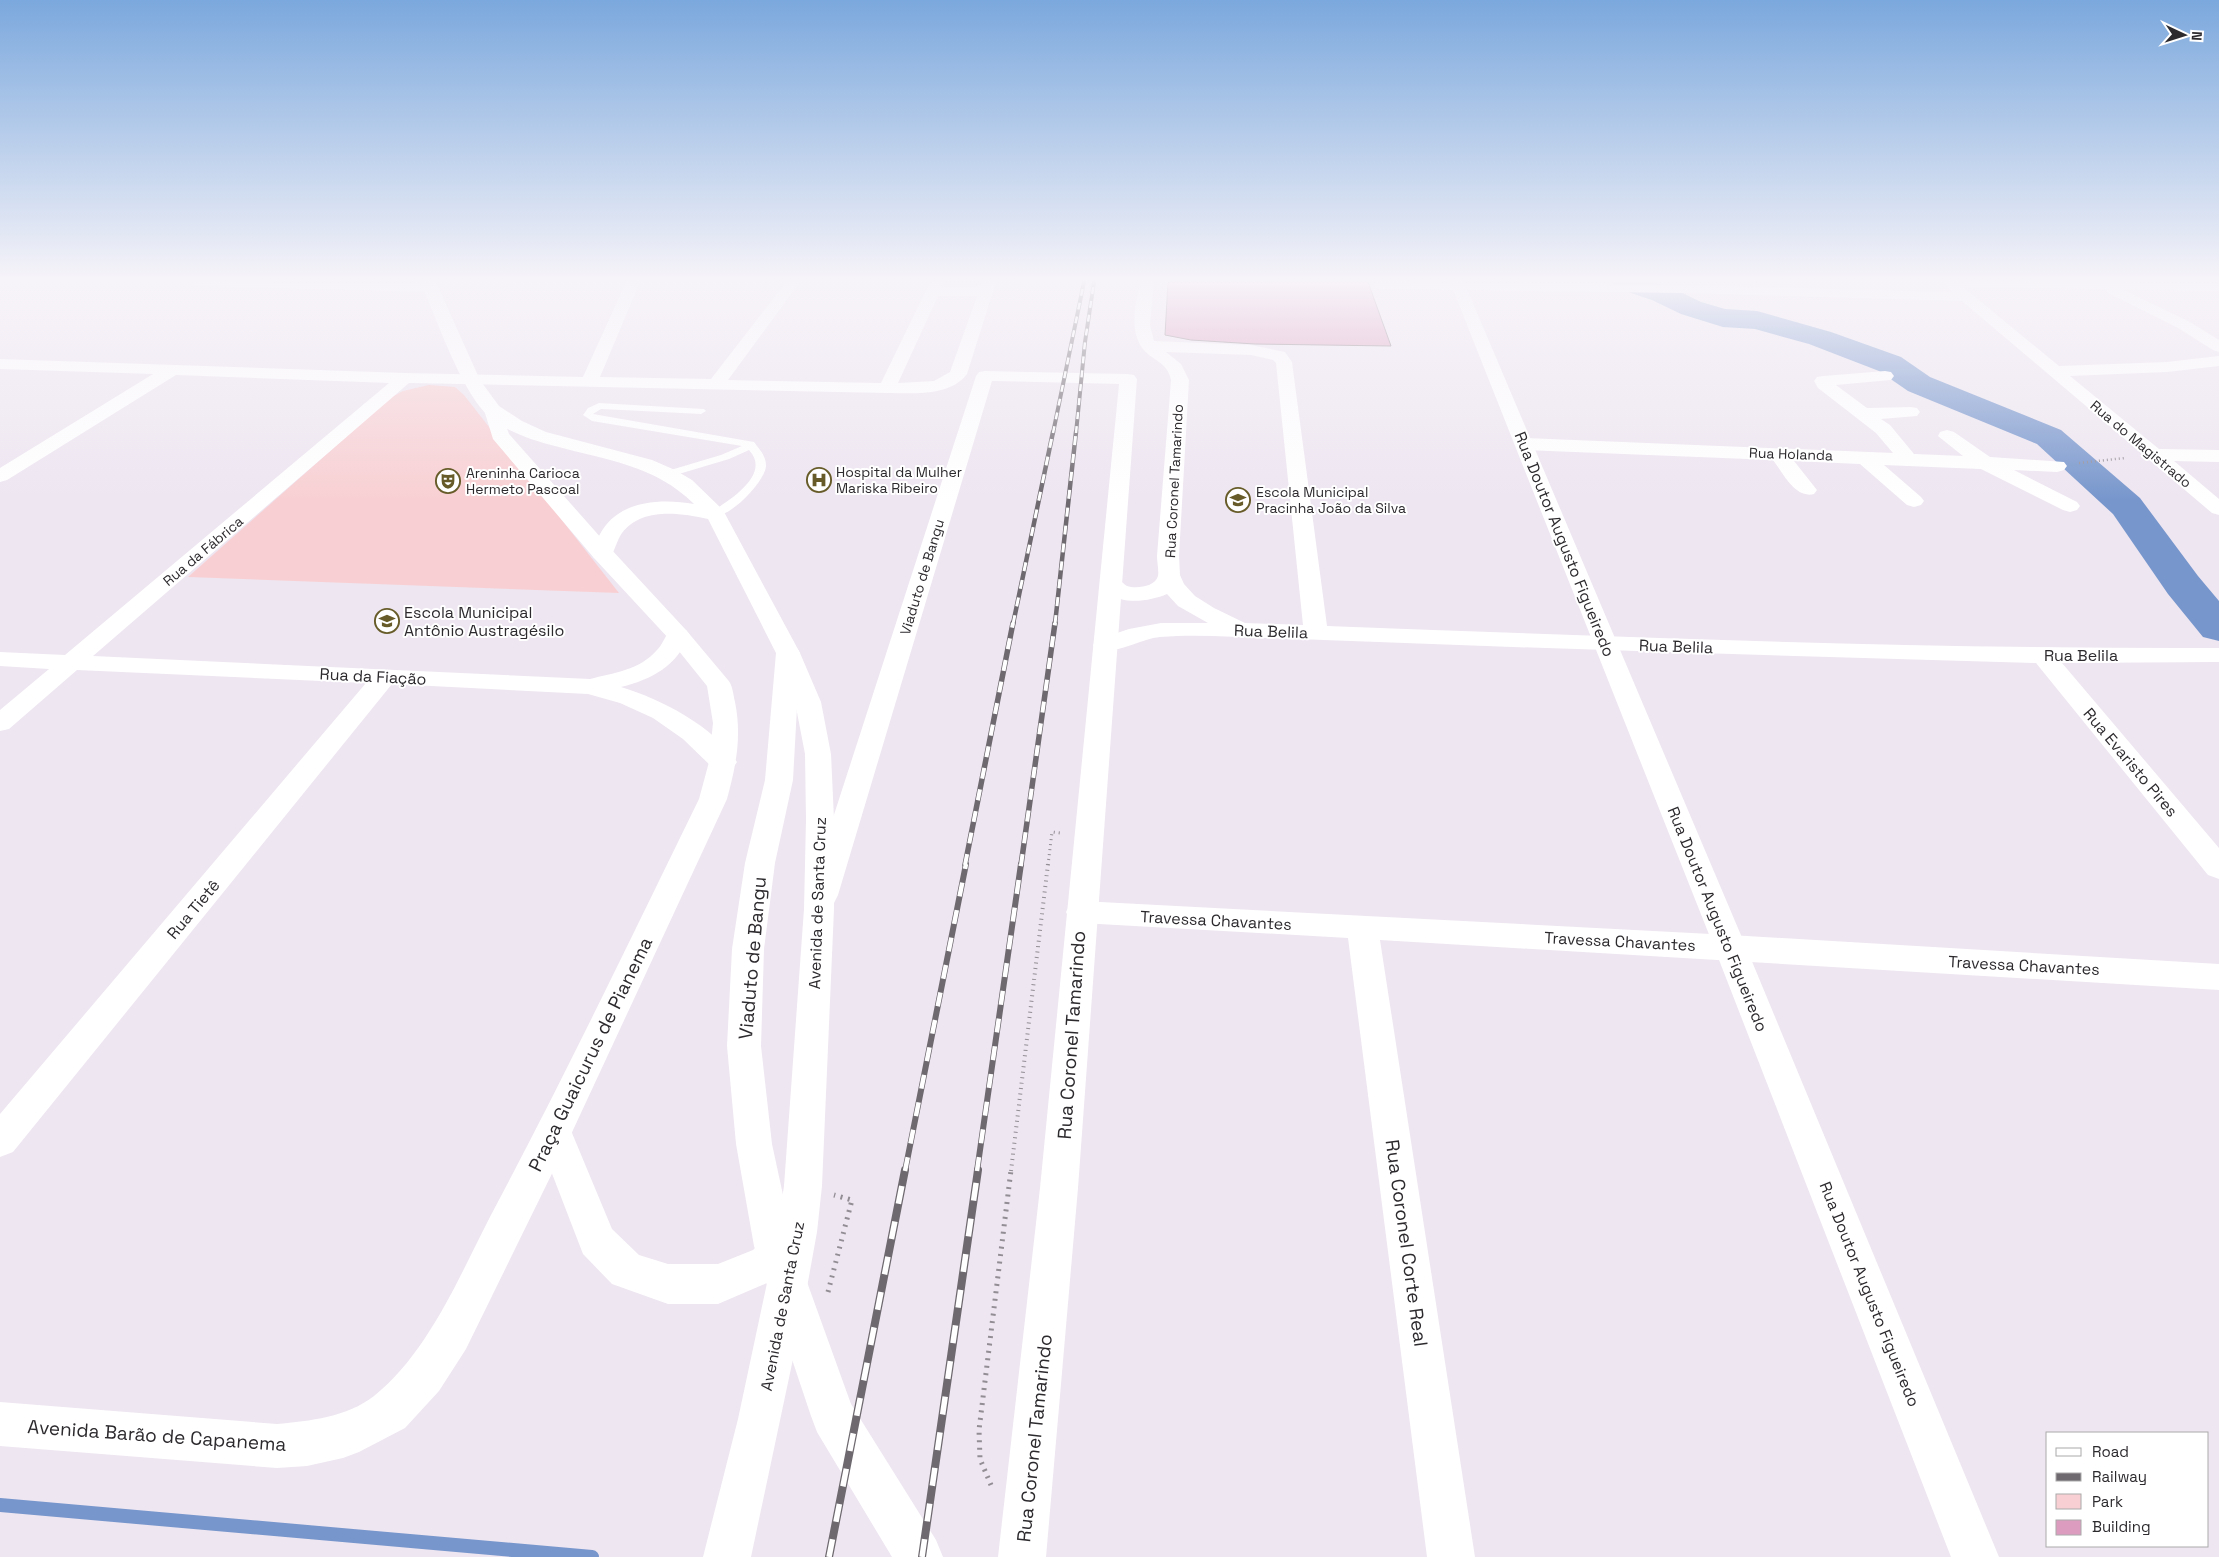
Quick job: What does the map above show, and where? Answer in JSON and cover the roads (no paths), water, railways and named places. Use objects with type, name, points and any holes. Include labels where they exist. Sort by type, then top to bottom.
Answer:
[{"type":"street","name":"Avenida de Santa Cruz","points":[[461,355],[472,380],[493,410],[500,435],[602,553],[678,635]]},
{"type":"street","points":[[590,380],[601,355]]},
{"type":"street","points":[[716,384],[738,355]]},
{"type":"street","points":[[886,388],[902,355]]},
{"type":"street","points":[[0,364],[472,380],[590,380],[886,388],[930,385],[954,379],[958,374],[964,355]]},
{"type":"street","name":"Rua Coronel Tamarindo","points":[[1162,355],[1170,360],[1178,370],[1180,380],[1168,556],[1169,576],[1178,592],[1190,603],[1210,615],[1244,630]]},
{"type":"street","points":[[1273,355],[1279,356],[1284,362],[1316,633]]},
{"type":"street","name":"Rua Doutor Augusto Figueiredo","points":[[1488,355],[1526,444],[1976,1557]]},
{"type":"street","name":"Rua do Magistrado","points":[[2035,355],[2219,509]]},
{"type":"street","points":[[2055,371],[2167,368],[2219,361]]},
{"type":"street","points":[[0,476],[174,369]]},
{"type":"street","name":"Viaduto de Bangu","points":[[819,909],[985,376],[1128,378],[1111,582]]},
{"type":"street","points":[[1885,376],[1823,381],[1824,384],[1883,429],[1907,458]]},
{"type":"street","name":"Rua da Fábrica","points":[[0,723],[405,378]]},
{"type":"street","name":"Avenida de Santa Cruz","points":[[493,410],[516,426],[539,436],[645,464],[685,484],[716,514],[788,653],[808,702],[818,754],[820,819],[819,909],[803,1186],[797,1232],[760,1418],[727,1557]]},
{"type":"street","points":[[1865,414],[1911,412]]},
{"type":"street","points":[[1947,436],[1985,463],[2070,506]]},
{"type":"street","name":"Rua Holanda","points":[[1526,444],[1907,458],[2057,466]]},
{"type":"street","points":[[1778,454],[1807,490]]},
{"type":"street","points":[[2156,455],[2215,457]]},
{"type":"street","points":[[1864,457],[1914,501]]},
{"type":"street","points":[[602,553],[615,528],[627,518],[642,511],[686,507],[716,514]]},
{"type":"street","name":"Rua Coronel Tamarindo","points":[[1111,582],[1116,589],[1124,593],[1150,593],[1161,588],[1169,576]]},
{"type":"street","name":"Rua Coronel Tamarindo","points":[[1022,1557],[1059,1188],[1081,912],[1111,582]]},
{"type":"street","name":"Rua Belila","points":[[1106,644],[1137,634],[1161,630],[1244,630],[1606,644],[2043,656],[2219,655]]},
{"type":"street","points":[[588,686],[619,680],[640,673],[663,660],[674,647],[678,635]]},
{"type":"street","name":"Praça Guaicurus de Pianema","points":[[343,1436],[389,1412],[424,1376],[451,1334],[554,1132],[712,799],[723,762],[726,723],[719,684],[678,635]]},
{"type":"street","name":"Viaduto de Bangu","points":[[788,653],[779,780],[760,863],[748,949],[744,1046],[754,1144],[774,1246],[833,1416],[919,1557]]},
{"type":"street","name":"Rua Evaristo Pires","points":[[2043,656],[2219,868]]},
{"type":"street","name":"Rua da Fiação","points":[[0,659],[588,686],[621,694],[651,706],[678,721],[702,740],[723,762]]},
{"type":"street","name":"Rua Tietê","points":[[0,1141],[385,677]]},
{"type":"street","name":"Travessa Chavantes","points":[[1081,912],[1363,929],[1730,947],[2219,977]]},
{"type":"street","name":"Rua Coronel Corte Real","points":[[1363,929],[1451,1557]]},
{"type":"street","points":[[554,1132],[596,1241],[626,1270],[668,1284],[718,1284],[767,1264],[797,1232]]},
{"type":"street","name":"Avenida Barão de Capanema","points":[[0,1424],[277,1446],[307,1444],[343,1436]]},
{"type":"lane","points":[[701,411],[599,406],[591,410],[588,415],[592,418],[750,444],[760,456],[760,475],[745,494],[716,514]]},
{"type":"lane","points":[[668,474],[725,457],[750,446]]},
{"type":"waterway","points":[[1865,355],[1890,364],[1919,384],[2049,437],[2127,506],[2183,585],[2219,628]]},
{"type":"waterway","points":[[0,1505],[592,1557]]},
{"type":"railway","points":[[1053,433],[1069,355]]},
{"type":"railway","points":[[1076,433],[1084,355]]},
{"type":"railway","points":[[1013,624],[1053,432]]},
{"type":"railway","points":[[1055,624],[1076,432]]},
{"type":"railway","points":[[965,865],[1013,623]]},
{"type":"railway","points":[[1021,865],[1055,623]]},
{"type":"railway","points":[[905,1171],[966,864]]},
{"type":"railway","points":[[977,1171],[1021,864]]},
{"type":"railway","points":[[829,1557],[905,1170]]},
{"type":"railway","points":[[922,1557],[978,1170]]},
{"type":"place","name":"Hospital da Mulher Mariska Ribeiro","points":[[819,480]]},
{"type":"place","name":"Areninha Carioca Hermeto Pascoal","points":[[448,481]]},
{"type":"place","name":"Escola Municipal Pracinha João da Silva","points":[[1238,500]]},
{"type":"place","name":"Escola Municipal Antônio Austragésilo","points":[[387,621]]}]
